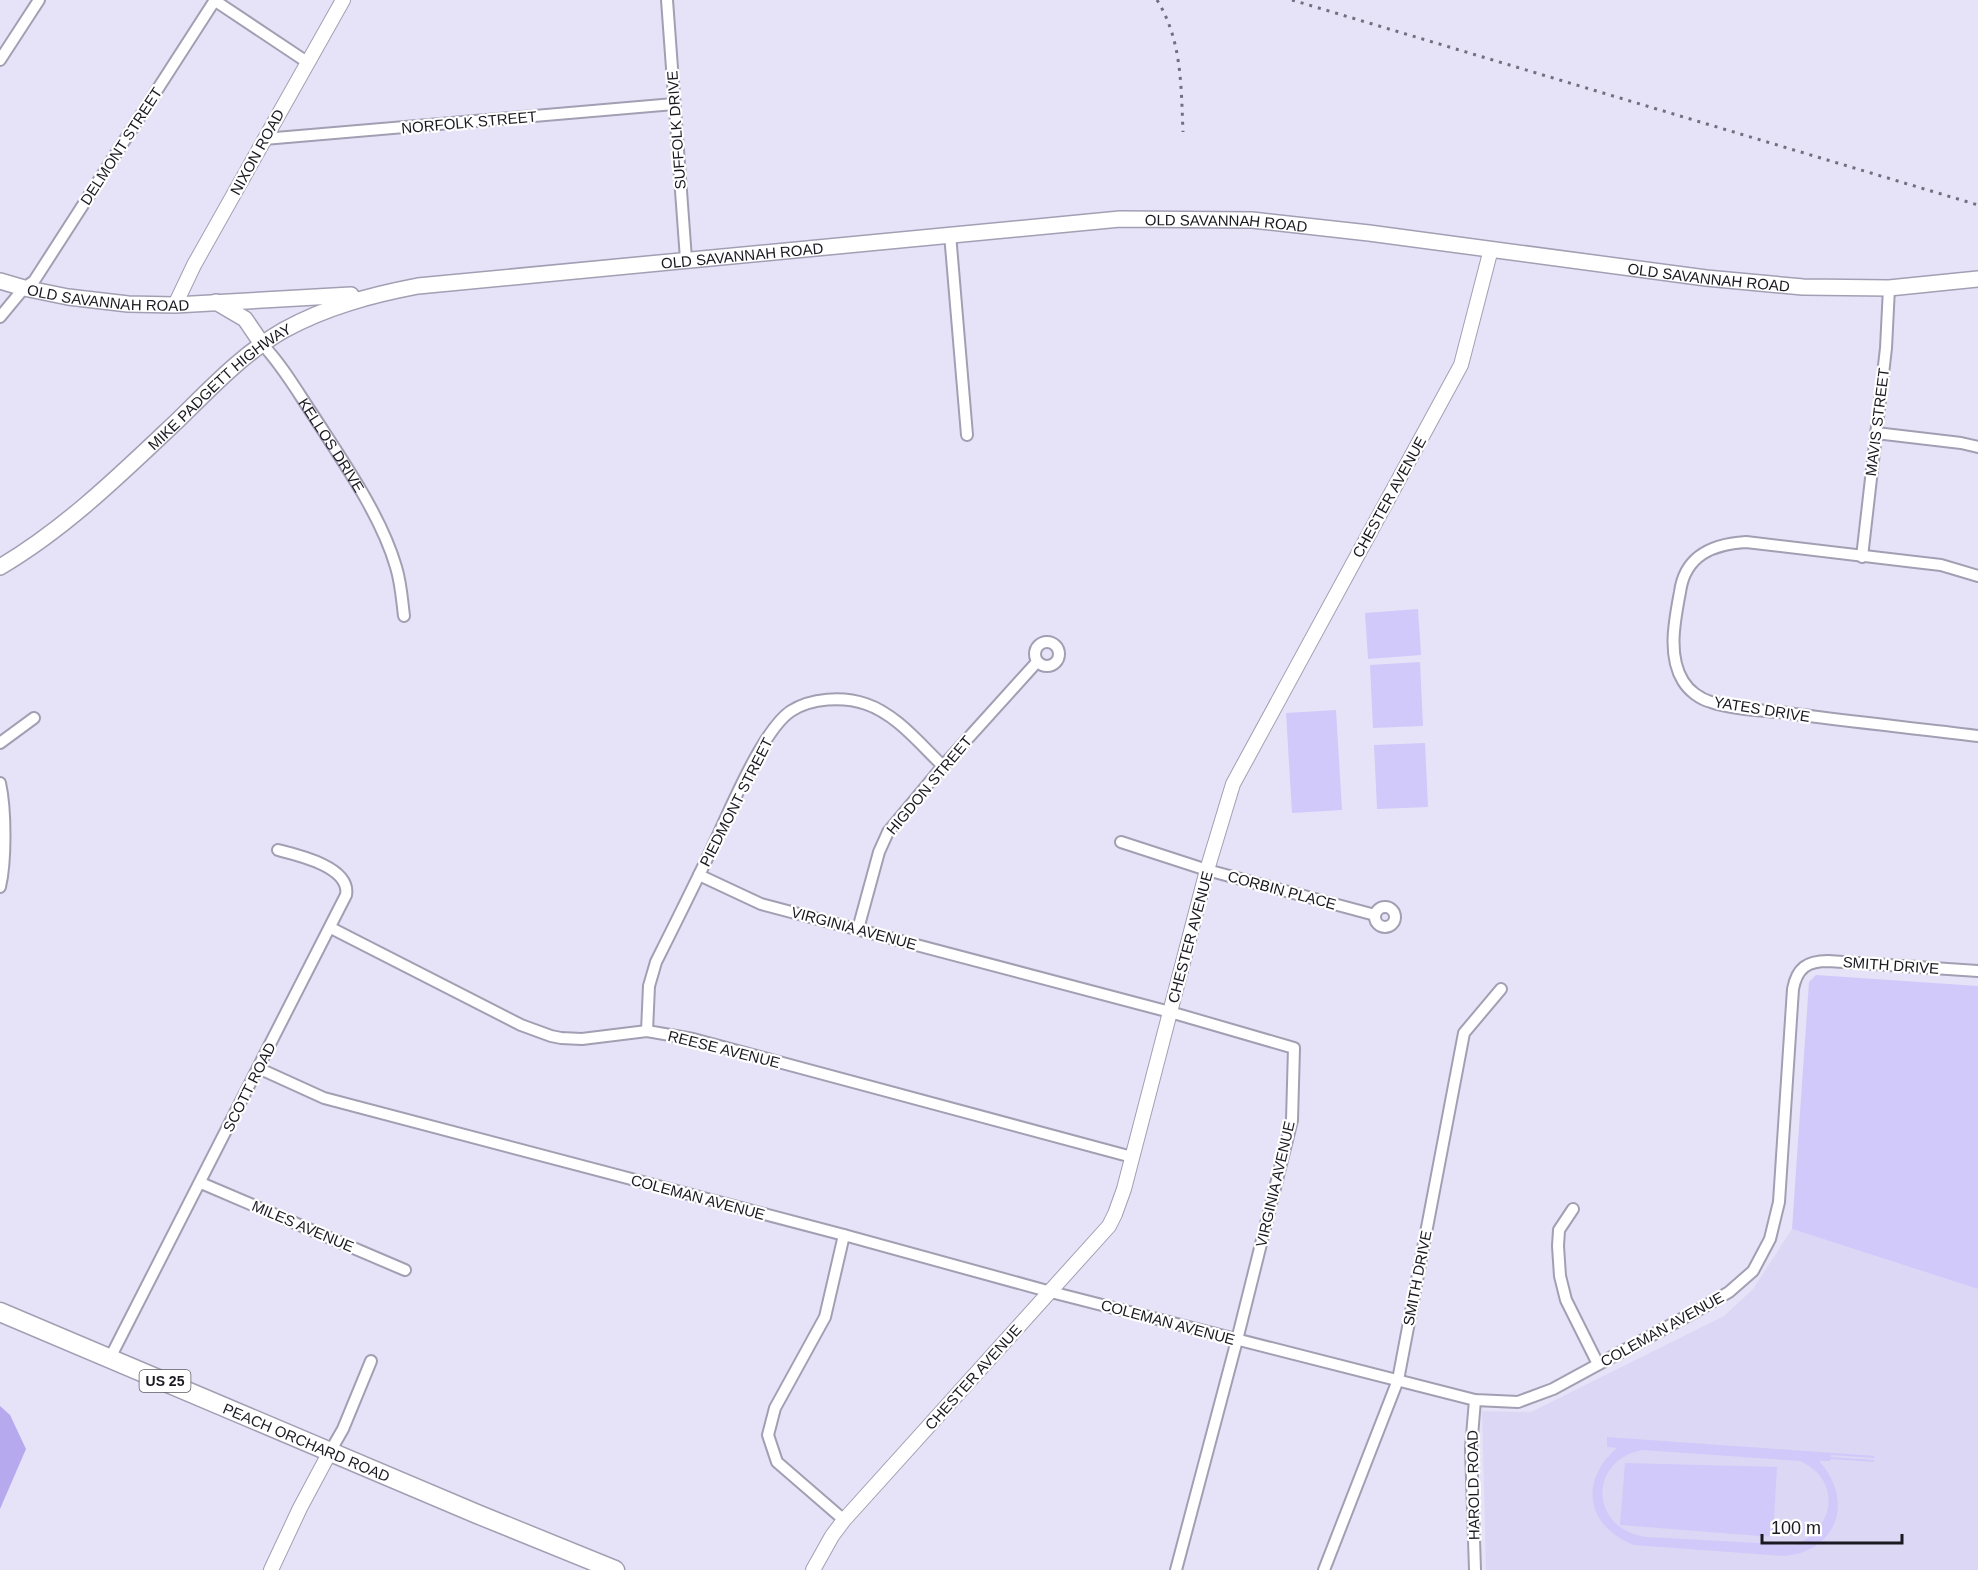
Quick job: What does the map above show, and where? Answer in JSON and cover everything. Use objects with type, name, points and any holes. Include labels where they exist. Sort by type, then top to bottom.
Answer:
[{"type":"main road","name":"OLD SAVANNAH ROAD","points":[[475,280],[1120,219],[1205,218],[1275,222],[1706,278],[1803,287],[1888,288],[1978,279]]},
{"type":"main road","name":"MIKE PADGETT HIGHWAY","points":[[0,567],[45,537],[85,506],[143,454],[225,373],[262,344],[312,316],[383,292],[475,280]]},
{"type":"main road","name":"OLD SAVANNAH ROAD","points":[[0,281],[24,288],[95,301],[175,305],[383,292]]},
{"type":"main road","name":"KELLOS DRIVE","points":[[216,302],[245,319],[262,344]]},
{"type":"main road","name":"PEACH ORCHARD ROAD","points":[[0,1311],[477,1514],[615,1570]]},
{"type":"street","points":[[0,60],[39,0]]},
{"type":"street","points":[[215,0],[308,62]]},
{"type":"street","name":"DELMONT STREET","points":[[0,317],[24,288],[34,281],[215,0]]},
{"type":"street","name":"NIXON ROAD","points":[[175,305],[194,265],[343,0]]},
{"type":"street","name":"SUFFOLK DRIVE","points":[[667,0],[686,259]]},
{"type":"street","name":"NORFOLK STREET","points":[[264,139],[674,104]]},
{"type":"street","points":[[950,234],[967,435]]},
{"type":"street","name":"CHESTER AVENUE","points":[[813,1570],[825,1546],[844,1520],[1109,1226],[1119,1206],[1207,870],[1233,784],[1461,365],[1491,249]]},
{"type":"street","name":"MAVIS STREET","points":[[1862,556],[1886,348],[1888,288]]},
{"type":"street","name":"KELLOS DRIVE","points":[[262,344],[287,376],[352,474],[396,566],[404,616]]},
{"type":"street","points":[[1876,434],[1961,443],[1978,447]]},
{"type":"street","name":"YATES DRIVE","points":[[1978,576],[1941,565],[1746,542],[1720,545],[1695,560],[1685,574],[1680,589],[1674,644],[1676,665],[1682,680],[1702,699],[1723,705],[1978,736]]},
{"type":"street","name":"HIGDON STREET","points":[[858,929],[883,841],[888,831],[1037,662]]},
{"type":"street","name":"PIEDMONT STREET","points":[[646,1031],[652,972],[742,783],[768,737],[792,710],[813,702],[831,699],[848,699],[864,703],[890,716],[943,766]]},
{"type":"street","points":[[0,742],[34,718]]},
{"type":"street","points":[[0,783],[3,814],[3,866],[0,887]]},
{"type":"street","name":"CORBIN PLACE","points":[[1121,842],[1207,870],[1375,915]]},
{"type":"street","name":"SCOTT ROAD","points":[[110,1358],[346,895],[344,880],[327,867],[299,855],[278,850]]},
{"type":"street","name":"VIRGINIA AVENUE","points":[[699,876],[761,904],[1170,1012],[1294,1048],[1292,1120],[1176,1570]]},
{"type":"street","name":"REESE AVENUE","points":[[331,928],[521,1025],[551,1036],[582,1039],[646,1031],[693,1039],[1132,1156]]},
{"type":"street","name":"SMITH DRIVE","points":[[1805,965],[1828,961],[1978,972]]},
{"type":"street","name":"COLEMAN AVENUE","points":[[258,1068],[324,1098],[1237,1340],[1475,1400],[1508,1402],[1528,1399],[1553,1389],[1729,1292],[1753,1271],[1764,1253],[1775,1224],[1779,1202],[1794,989],[1797,975],[1805,965]]},
{"type":"street","name":"SMITH DRIVE","points":[[1324,1570],[1398,1380],[1464,1033],[1501,989]]},
{"type":"street","name":"MILES AVENUE","points":[[201,1183],[405,1270]]},
{"type":"street","points":[[1573,1209],[1559,1230],[1560,1276],[1566,1300],[1598,1364]]},
{"type":"street","points":[[844,1235],[825,1317],[776,1408],[768,1435],[777,1462],[844,1520]]},
{"type":"street","points":[[271,1570],[300,1508],[343,1429],[371,1361]]},
{"type":"street","name":"HAROLD ROAD","points":[[1475,1400],[1471,1448],[1475,1570]]},
{"type":"shaded area","points":[[1418,609],[1421,655],[1368,659],[1365,613]]},
{"type":"shaded area","points":[[1420,662],[1423,726],[1373,728],[1370,665]]},
{"type":"shaded area","points":[[1336,710],[1342,810],[1292,813],[1286,713]]},
{"type":"shaded area","points":[[1425,743],[1428,807],[1377,809],[1374,745]]},
{"type":"shaded area","points":[[1816,975],[1978,986],[1978,1289],[1792,1229],[1809,982]]},
{"type":"shaded area","points":[[1792,1229],[1978,1289],[1978,1570],[1486,1570],[1482,1411],[1531,1412],[1724,1316],[1753,1289]]},
{"type":"shaded area","points":[[0,1406],[10,1415],[26,1449],[0,1509]]},
{"type":"shaded area","points":[[1607,1437],[1875,1456],[1874,1458],[1831,1455],[1831,1457],[1874,1460],[1874,1462],[1831,1459],[1830,1461],[1819,1461],[1830,1476],[1836,1491],[1838,1506],[1835,1520],[1829,1533],[1818,1544],[1803,1552],[1785,1556],[1634,1545],[1618,1537],[1606,1527],[1593,1502],[1593,1488],[1597,1475],[1605,1461],[1617,1448],[1607,1447]],"holes":[[[1642,1450],[1800,1461],[1814,1469],[1823,1480],[1828,1492],[1828,1505],[1825,1517],[1818,1529],[1793,1545],[1647,1537],[1628,1532],[1614,1522],[1606,1509],[1602,1495],[1604,1481],[1612,1467],[1624,1457]]]},
{"type":"shaded area","points":[[1625,1463],[1777,1467],[1773,1537],[1620,1525]]},
{"type":"railway","points":[[1157,0],[1176,47],[1183,132]]},
{"type":"railway","points":[[1292,0],[1978,205]]}]
